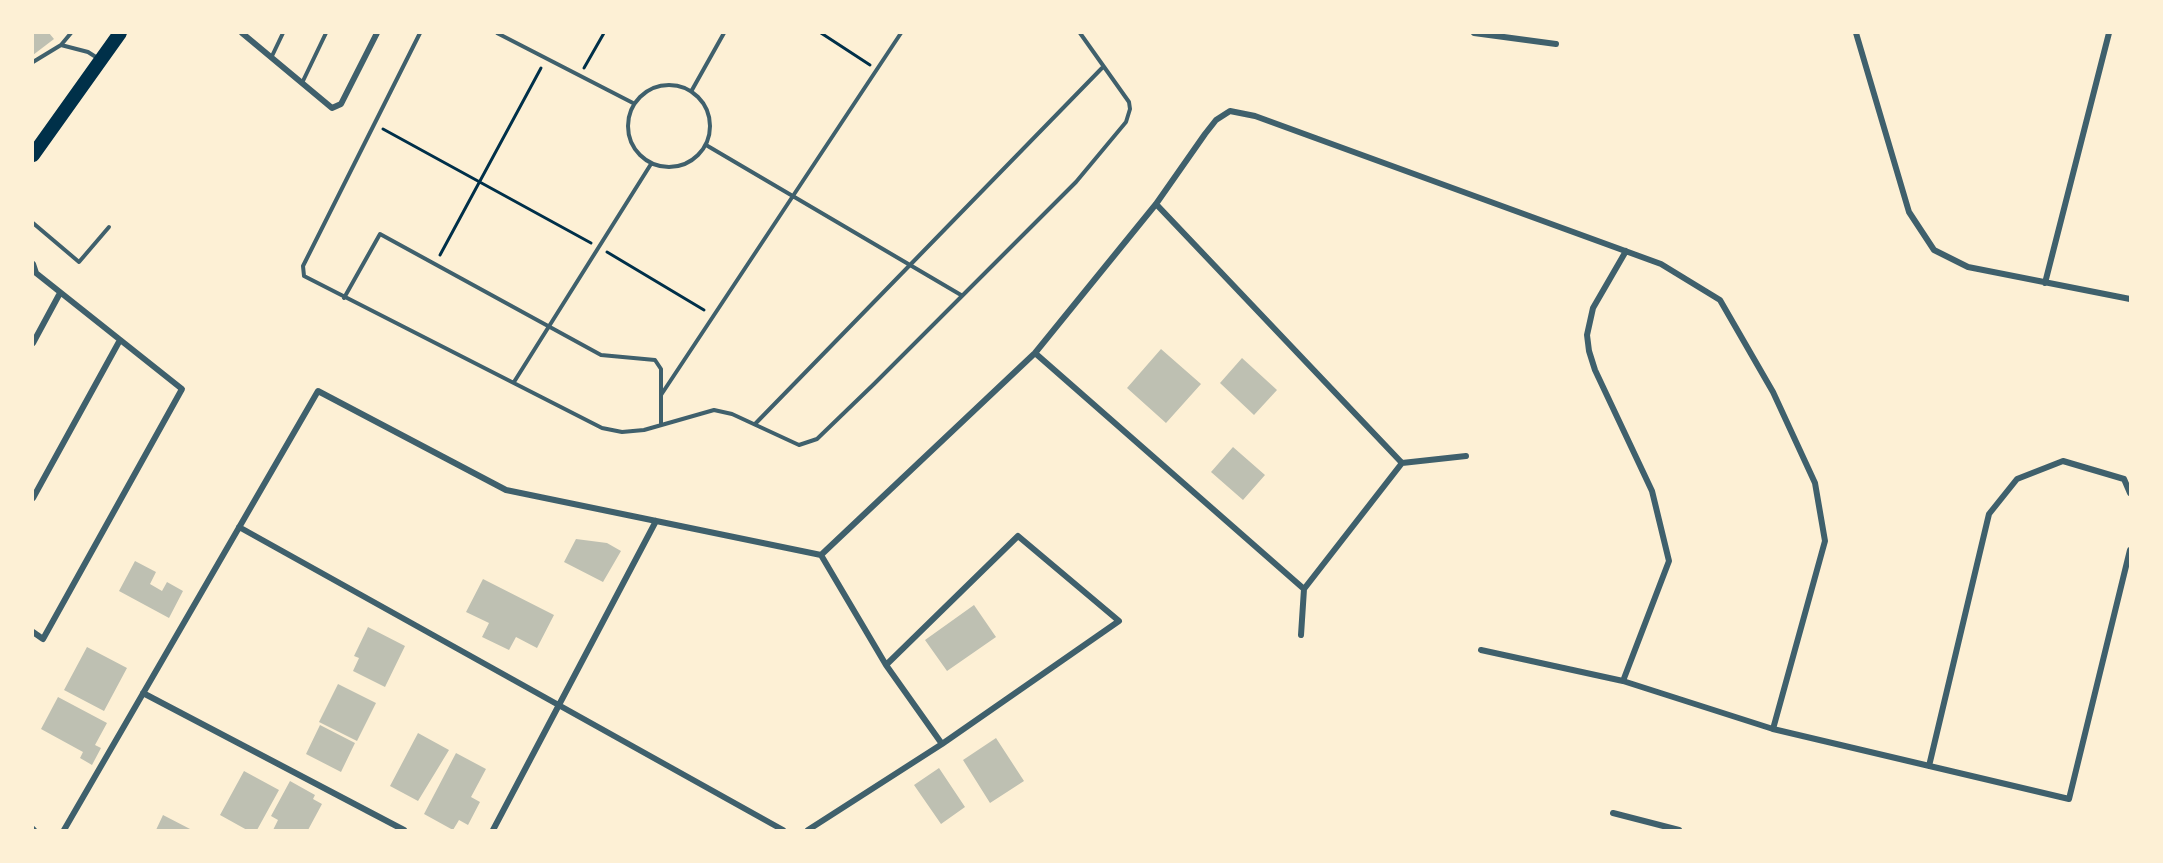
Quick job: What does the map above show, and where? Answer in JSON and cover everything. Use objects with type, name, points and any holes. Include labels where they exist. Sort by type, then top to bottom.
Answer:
[{"type":"main road","points":[[33,155],[120,33]]},
{"type":"street","points":[[242,33],[329,106],[339,106],[377,33]]},
{"type":"street","points":[[1474,33],[1556,45]]},
{"type":"street","points":[[1856,33],[1909,212],[1934,250],[1968,267],[2130,299]]},
{"type":"street","points":[[2045,283],[2109,33]]},
{"type":"street","points":[[821,555],[1035,353],[1156,204],[1216,120],[1230,111],[1255,116],[1661,264],[1720,300],[1773,392],[1815,483],[1825,541],[1773,729]]},
{"type":"street","points":[[1156,204],[1402,463]]},
{"type":"street","points":[[1623,681],[1669,561],[1652,491],[1595,369],[1587,335],[1593,308],[1626,251]]},
{"type":"street","points":[[33,264],[34,274],[182,389],[43,639],[33,632]]},
{"type":"street","points":[[33,343],[60,293]]},
{"type":"street","points":[[33,498],[120,340]]},
{"type":"street","points":[[1035,353],[1304,589]]},
{"type":"street","points":[[64,830],[318,390],[506,490],[821,555],[886,665],[942,744]]},
{"type":"street","points":[[1301,635],[1304,589],[1402,463],[1466,456]]},
{"type":"street","points":[[1929,766],[1989,514],[2017,479],[2063,461],[2124,479],[2130,493]]},
{"type":"street","points":[[493,830],[656,521]]},
{"type":"street","points":[[239,527],[783,830]]},
{"type":"street","points":[[808,830],[942,744],[1119,621],[1018,536],[886,665]]},
{"type":"street","points":[[1481,650],[1623,681],[1773,729],[2069,799],[2130,550]]},
{"type":"street","points":[[143,693],[404,830]]},
{"type":"street","points":[[1613,813],[1679,830]]},
{"type":"lane","points":[[33,62],[61,45],[71,33]]},
{"type":"lane","points":[[272,56],[283,33]]},
{"type":"lane","points":[[302,83],[326,33]]},
{"type":"lane","points":[[420,33],[303,271],[304,276],[602,428],[622,432],[661,425],[714,410],[755,424],[799,445],[812,443],[1076,182],[1126,122],[1130,109],[1129,102],[1102,68],[1080,33]]},
{"type":"lane","points":[[497,33],[633,103]]},
{"type":"lane","points":[[692,90],[724,33]]},
{"type":"lane","points":[[661,396],[791,195],[901,33]]},
{"type":"lane","points":[[61,45],[88,52],[101,60]]},
{"type":"lane","points":[[755,424],[1102,68]]},
{"type":"lane","points":[[663,84],[678,84],[692,90],[703,101],[710,115],[711,130],[706,145],[696,158],[682,165],[666,168],[651,164],[638,154],[629,138],[627,121],[633,103],[646,90],[663,84]]},
{"type":"lane","points":[[706,145],[961,295]]},
{"type":"lane","points":[[514,382],[651,164]]},
{"type":"lane","points":[[33,224],[79,262],[109,227]]},
{"type":"lane","points":[[344,297],[380,234],[436,262],[601,355],[655,360],[661,369],[661,425]]},
{"type":"path","points":[[580,76],[604,33]]},
{"type":"path","points":[[821,33],[877,69]]},
{"type":"path","points":[[436,262],[546,58]]},
{"type":"path","points":[[374,124],[599,247],[714,315]]},
{"type":"building","points":[[33,33],[49,33],[54,39],[33,55]]},
{"type":"building","points":[[1161,349],[1201,384],[1166,423],[1127,388]]},
{"type":"building","points":[[1242,358],[1277,390],[1254,415],[1220,383]]},
{"type":"building","points":[[1233,447],[1265,475],[1243,500],[1211,472]]},
{"type":"building","points":[[576,539],[607,543],[621,551],[603,582],[564,562]]},
{"type":"building","points":[[135,561],[156,572],[150,584],[162,591],[167,582],[183,591],[169,618],[119,591]]},
{"type":"building","points":[[483,579],[554,615],[537,648],[516,637],[509,650],[482,637],[489,623],[466,612]]},
{"type":"building","points":[[974,605],[996,637],[947,671],[925,640]]},
{"type":"building","points":[[368,627],[405,646],[385,687],[353,671],[359,658],[354,656]]},
{"type":"building","points":[[87,647],[127,668],[104,711],[64,690]]},
{"type":"building","points":[[338,684],[376,703],[357,741],[319,722]]},
{"type":"building","points":[[58,697],[107,723],[95,745],[101,748],[92,765],[80,758],[83,752],[41,729]]},
{"type":"building","points":[[320,725],[355,743],[341,772],[306,754]]},
{"type":"building","points":[[418,733],[449,750],[418,801],[390,786]]},
{"type":"building","points":[[996,738],[1024,781],[990,803],[963,760]]},
{"type":"building","points":[[456,753],[486,769],[471,797],[480,802],[468,825],[459,820],[453,830],[424,814]]},
{"type":"building","points":[[939,768],[965,807],[941,824],[914,785]]},
{"type":"building","points":[[244,771],[279,790],[257,830],[247,830],[220,815]]},
{"type":"building","points":[[290,781],[315,795],[313,799],[322,804],[308,830],[273,830],[278,820],[271,816]]},
{"type":"building","points":[[163,815],[192,830],[156,830]]}]
